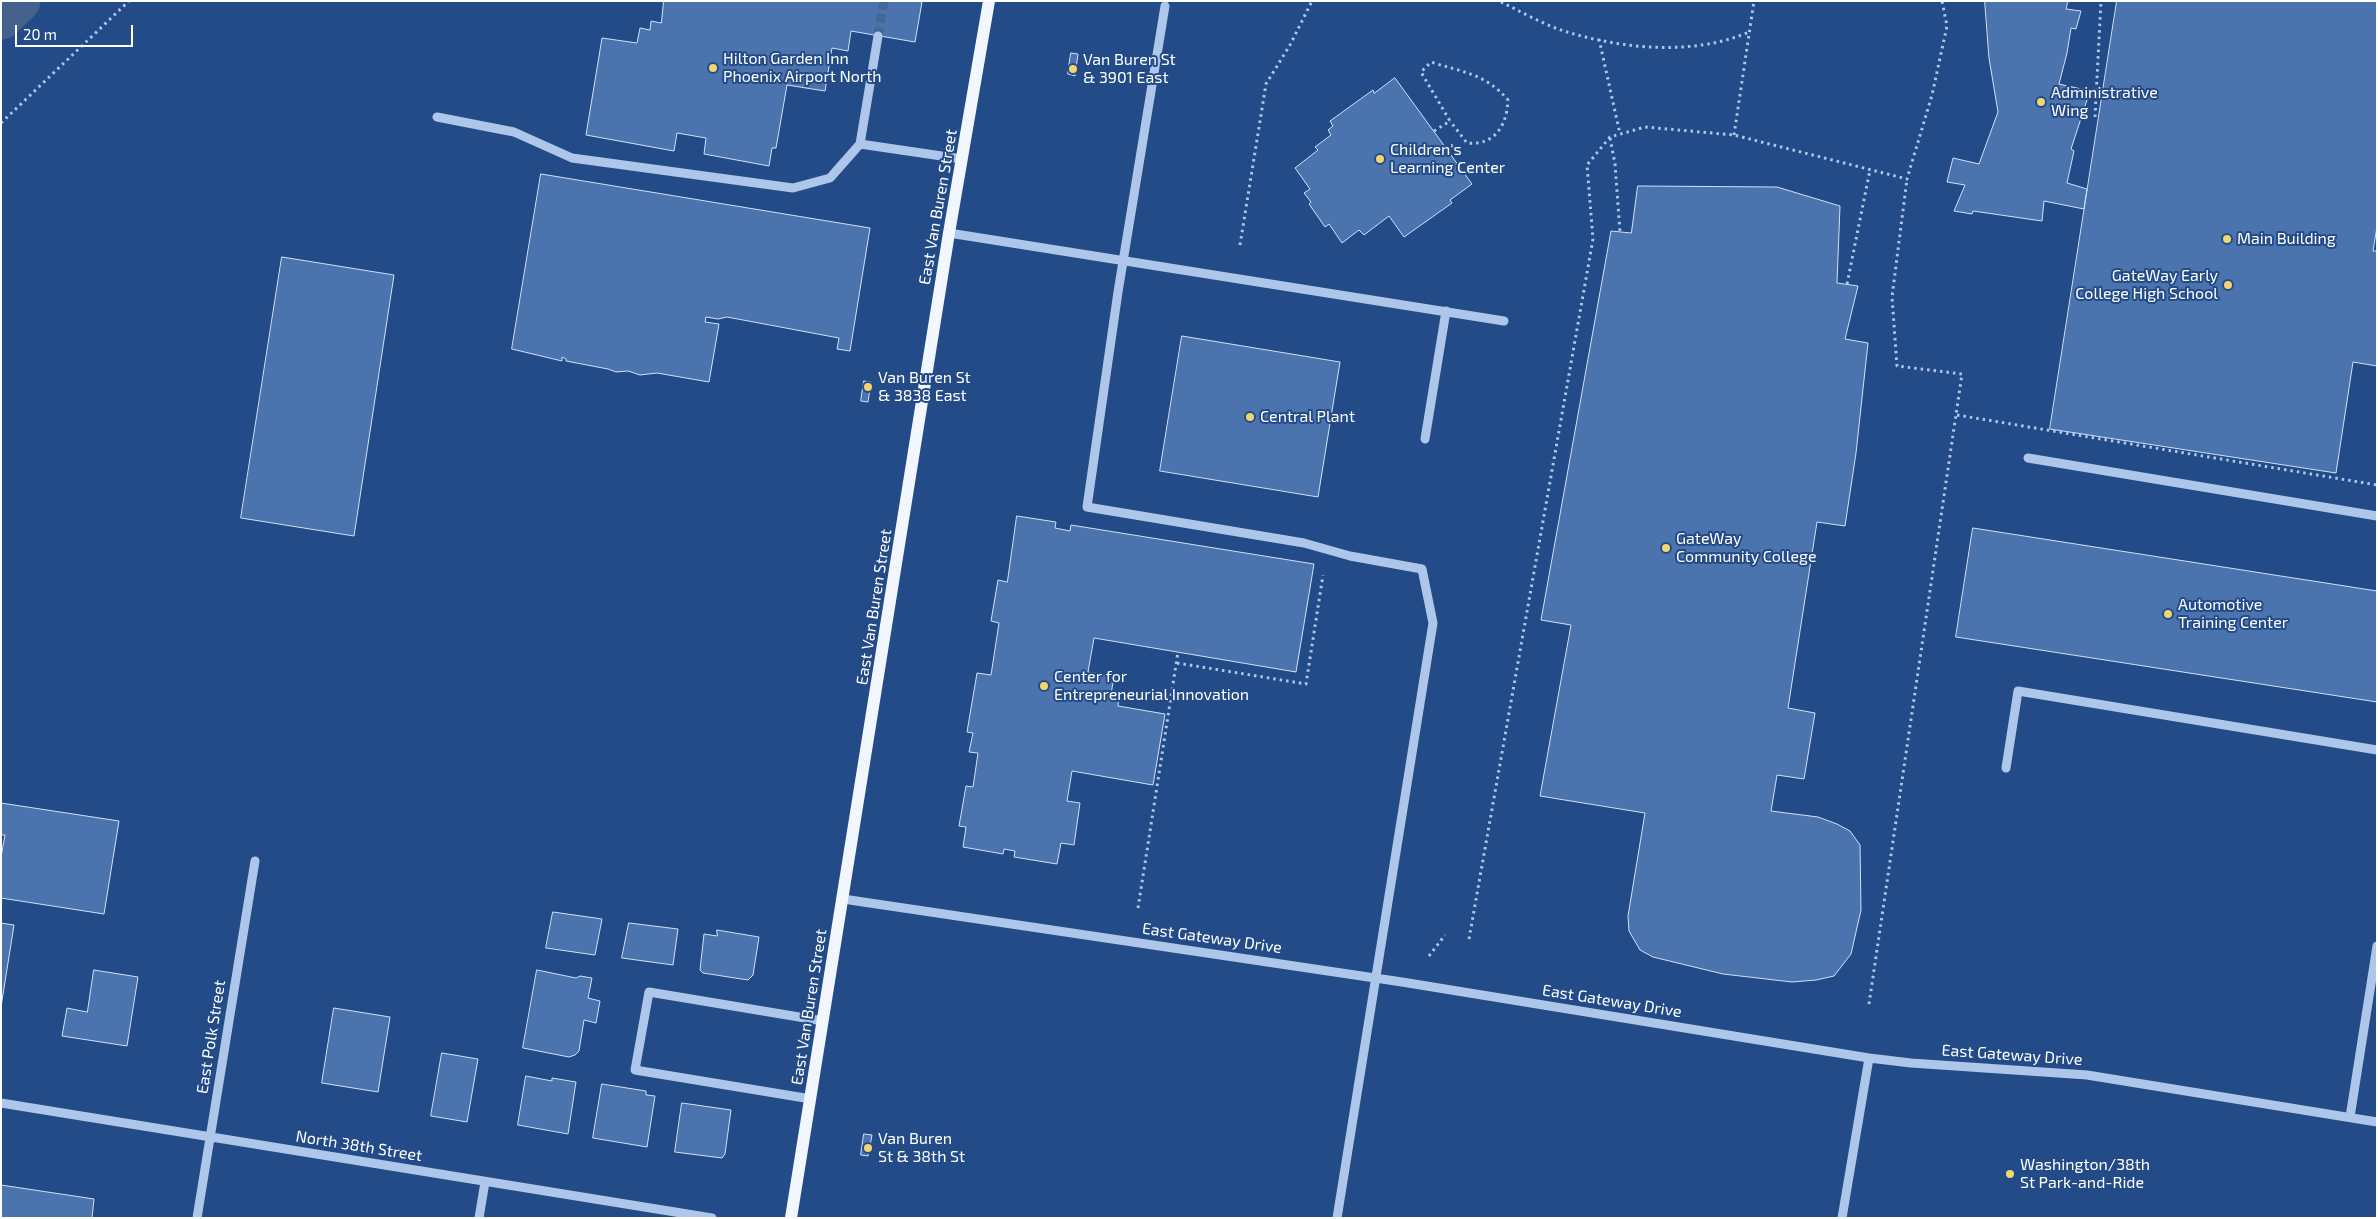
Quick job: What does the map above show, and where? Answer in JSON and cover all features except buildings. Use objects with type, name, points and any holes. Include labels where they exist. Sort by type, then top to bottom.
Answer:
[{"type":"main road","name":"East Van Buren Street","points":[[791,1218],[949,233],[989,1]]},
{"type":"street","points":[[1165,6],[1123,261],[1087,507],[1304,543],[1422,569],[1433,623],[1337,1218]]},
{"type":"street","points":[[437,117],[514,132],[572,158],[792,188],[830,178],[860,144],[878,36]]},
{"type":"street","points":[[860,144],[962,159]]},
{"type":"street","points":[[949,233],[1504,320]]},
{"type":"street","points":[[1425,439],[1446,311]]},
{"type":"street","points":[[2028,458],[2377,516]]},
{"type":"street","points":[[2006,768],[2018,691],[2377,750]]},
{"type":"street","name":"East Polk Street","points":[[197,1218],[255,861]]},
{"type":"street","name":"East Gateway Drive","points":[[843,899],[1375,978],[1869,1058],[1910,1063],[2086,1074],[2377,1122]]},
{"type":"street","points":[[2350,1117],[2377,946]]},
{"type":"street","points":[[811,1099],[635,1070],[649,992],[823,1021]]},
{"type":"street","points":[[1842,1218],[1869,1058]]},
{"type":"street","name":"North 38th Street","points":[[1,1103],[712,1218]]},
{"type":"street","points":[[479,1218],[485,1182]]},
{"type":"path","points":[[1,123],[129,1]]},
{"type":"path","points":[[1240,245],[1266,84],[1290,45],[1312,1]]},
{"type":"path","points":[[1734,135],[1754,1]]},
{"type":"path","points":[[1869,1004],[1962,374],[1897,366],[1892,297],[1907,179],[1932,95],[1947,26],[1942,1]]},
{"type":"path","points":[[2095,117],[2101,1]]},
{"type":"path","points":[[1500,2],[1565,31],[1623,45],[1703,45],[1734,38],[1749,32]]},
{"type":"path","points":[[1599,39],[1620,134]]},
{"type":"path","points":[[1431,62],[1454,70],[1467,71],[1498,88],[1508,100],[1507,115],[1494,137],[1477,144],[1467,143],[1450,121],[1421,72],[1431,62]]},
{"type":"path","points":[[1434,131],[1450,121]]},
{"type":"path","points":[[1469,939],[1594,239],[1587,165],[1610,137],[1645,127],[1734,135],[1907,179]]},
{"type":"path","points":[[1610,137],[1615,164],[1620,232]]},
{"type":"path","points":[[1847,284],[1870,170]]},
{"type":"path","points":[[1956,416],[2377,485]]},
{"type":"path","points":[[1177,663],[1306,684],[1327,549]]},
{"type":"path","points":[[1138,908],[1178,652]]},
{"type":"path","points":[[1429,956],[1445,935]]},
{"type":"waterway","points":[[1,19],[20,1]]},
{"type":"tunnel","points":[[878,36],[884,1]]},
{"type":"place","name":"Hilton Garden Inn Phoenix Airport North","points":[[713,68]]},
{"type":"place","name":"Van Buren St & 3901 East","points":[[1073,69]]},
{"type":"place","name":"Administrative Wing","points":[[2041,102]]},
{"type":"place","name":"Children's Learning Center","points":[[1380,159]]},
{"type":"place","name":"Main Building","points":[[2227,239]]},
{"type":"place","name":"GateWay Early College High School","points":[[2228,285]]},
{"type":"place","name":"Van Buren St & 3838 East","points":[[868,387]]},
{"type":"place","name":"Central Plant","points":[[1250,417]]},
{"type":"place","name":"GateWay Community College","points":[[1666,548]]},
{"type":"place","name":"Automotive Training Center","points":[[2168,614]]},
{"type":"place","name":"Center for Entrepreneurial Innovation","points":[[1044,686]]},
{"type":"place","name":"Van Buren St & 38th St","points":[[868,1148]]},
{"type":"place","name":"Washington/38th St Park-and-Ride","points":[[2010,1174]]}]
